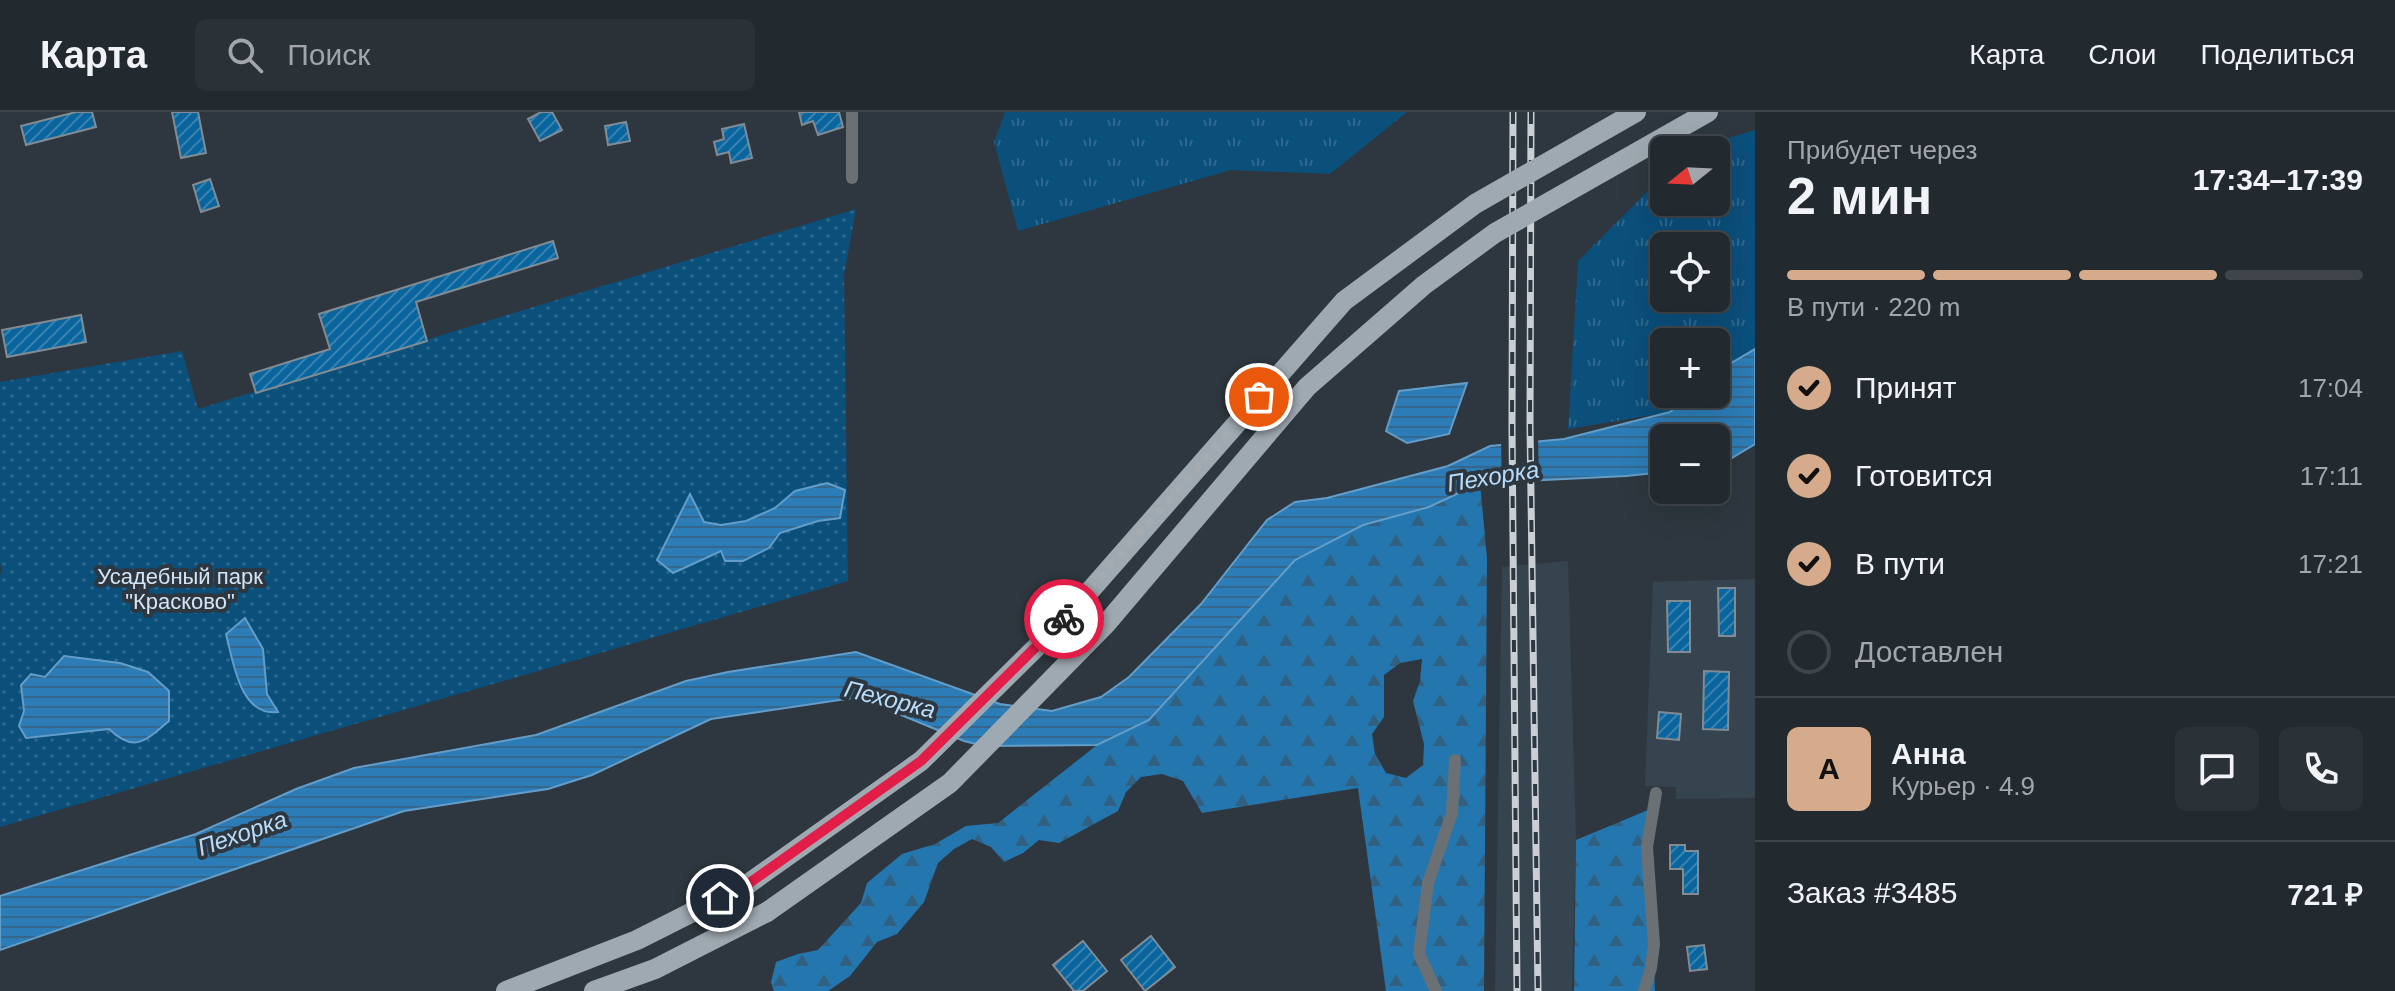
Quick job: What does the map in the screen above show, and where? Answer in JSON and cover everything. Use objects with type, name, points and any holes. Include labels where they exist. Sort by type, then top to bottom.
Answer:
[{"type":"main road","points":[[506,991],[637,940],[748,884],[921,761],[1067,617],[1344,301],[1475,204],[1636,112]]},
{"type":"main road","points":[[594,991],[655,969],[767,912],[950,783],[1106,624],[1307,387],[1424,285],[1495,233],[1708,112]]},
{"type":"street","points":[[852,112],[852,178]]},
{"type":"street","points":[[1436,991],[1419,954],[1428,883],[1452,813],[1455,760]]},
{"type":"street","points":[[1644,991],[1654,944],[1647,847],[1656,793]]},
{"type":"shaded area","points":[[1568,561],[1576,840],[1572,991],[1495,991],[1502,567]]},
{"type":"shaded area","points":[[1755,579],[1755,798],[1676,799],[1676,787],[1645,786],[1653,582]]},
{"type":"green space","points":[[1005,112],[1407,112],[1330,174],[1231,170],[1018,231],[994,142]]},
{"type":"green space","points":[[1755,130],[1755,349],[1730,364],[1730,328],[1650,328],[1650,408],[1675,408],[1670,412],[1568,429],[1578,261],[1650,189],[1650,216],[1730,216],[1730,138]]},
{"type":"green space","name":"Усадебный парк \"Красково\"","points":[[856,209],[844,275],[848,581],[0,827],[0,382],[182,351],[198,409]]},
{"type":"green space","points":[[1480,483],[1487,558],[1484,991],[1386,991],[1358,788],[1202,813],[1183,781],[1162,774],[1141,777],[1126,792],[1118,811],[1059,843],[1039,840],[1023,853],[1004,862],[991,847],[972,839],[954,849],[938,863],[924,902],[897,934],[877,942],[850,976],[828,991],[774,991],[771,982],[776,962],[818,950],[861,903],[867,883],[902,854],[935,844],[966,826],[998,823],[1097,745],[1149,720],[1295,560],[1363,525],[1429,507]],"holes":[[[1422,659],[1420,681],[1413,701],[1424,744],[1423,765],[1406,778],[1386,773],[1375,754],[1372,734],[1384,717],[1384,675],[1400,663]]]},
{"type":"green space","points":[[1648,810],[1655,991],[1574,991],[1576,840]]},
{"type":"water","name":"Пехорка","points":[[1755,349],[1755,444],[1730,459],[1730,424],[1650,424],[1650,473],[1480,483],[1429,507],[1363,525],[1295,560],[1149,720],[1097,745],[984,746],[853,698],[711,719],[592,775],[548,789],[404,811],[0,950],[0,896],[196,834],[296,789],[354,768],[536,735],[686,681],[856,652],[1000,704],[1052,711],[1101,697],[1129,677],[1201,604],[1267,520],[1295,502],[1327,498],[1448,466],[1490,446],[1564,439],[1670,412],[1675,408],[1730,408],[1730,364]]},
{"type":"water","points":[[1467,383],[1449,434],[1407,443],[1386,431],[1399,391]]},
{"type":"water","points":[[827,483],[845,490],[840,518],[818,521],[780,533],[769,548],[743,561],[725,561],[721,551],[673,573],[657,560],[690,494],[704,522],[721,525],[746,521],[775,508],[795,491]]},
{"type":"water","points":[[245,618],[263,649],[267,694],[278,712],[255,706],[240,685],[226,634]]},
{"type":"water","points":[[64,656],[120,663],[148,672],[169,691],[169,721],[140,742],[126,741],[109,729],[26,738],[19,726],[24,711],[21,685],[31,674],[45,677]]},
{"type":"pier","points":[[1538,437],[1539,484],[1502,486],[1501,441]]},
{"type":"building","points":[[76,112],[92,112],[96,127],[26,145],[21,126]]},
{"type":"building","points":[[172,112],[198,112],[206,153],[181,158]]},
{"type":"building","points":[[541,112],[552,112],[562,130],[540,141],[528,119]]},
{"type":"building","points":[[799,112],[839,112],[843,127],[818,135],[813,121],[802,125]]},
{"type":"building","points":[[626,122],[630,141],[608,145],[605,126]]},
{"type":"building","points":[[744,124],[752,158],[731,163],[729,152],[717,155],[714,142],[724,139],[722,129]]},
{"type":"building","points":[[210,179],[219,206],[201,212],[193,185]]},
{"type":"building","points":[[553,241],[558,258],[416,302],[427,341],[256,393],[250,374],[330,349],[319,314]]},
{"type":"building","points":[[81,315],[86,342],[7,357],[2,330]]},
{"type":"building","points":[[1718,588],[1735,588],[1735,636],[1719,636]]},
{"type":"building","points":[[1667,601],[1690,601],[1690,652],[1668,652]]},
{"type":"building","points":[[1704,671],[1729,672],[1728,730],[1703,729]]},
{"type":"building","points":[[1659,712],[1681,714],[1679,740],[1657,738]]},
{"type":"building","points":[[1670,845],[1685,845],[1685,851],[1698,851],[1698,894],[1683,894],[1683,869],[1670,869]]},
{"type":"building","points":[[1151,936],[1175,967],[1145,991],[1121,960]]},
{"type":"building","points":[[1083,941],[1107,971],[1083,991],[1074,991],[1053,965]]},
{"type":"building","points":[[1704,945],[1707,969],[1690,971],[1687,947]]},
{"type":"railway","points":[[1513,112],[1512,426],[1517,991]]},
{"type":"railway","points":[[1531,112],[1530,425],[1538,991]]},
{"type":"way so far","points":[[1064,619],[1259,397]]},
{"type":"route","points":[[720,898],[748,884],[921,761],[1064,619]]}]
